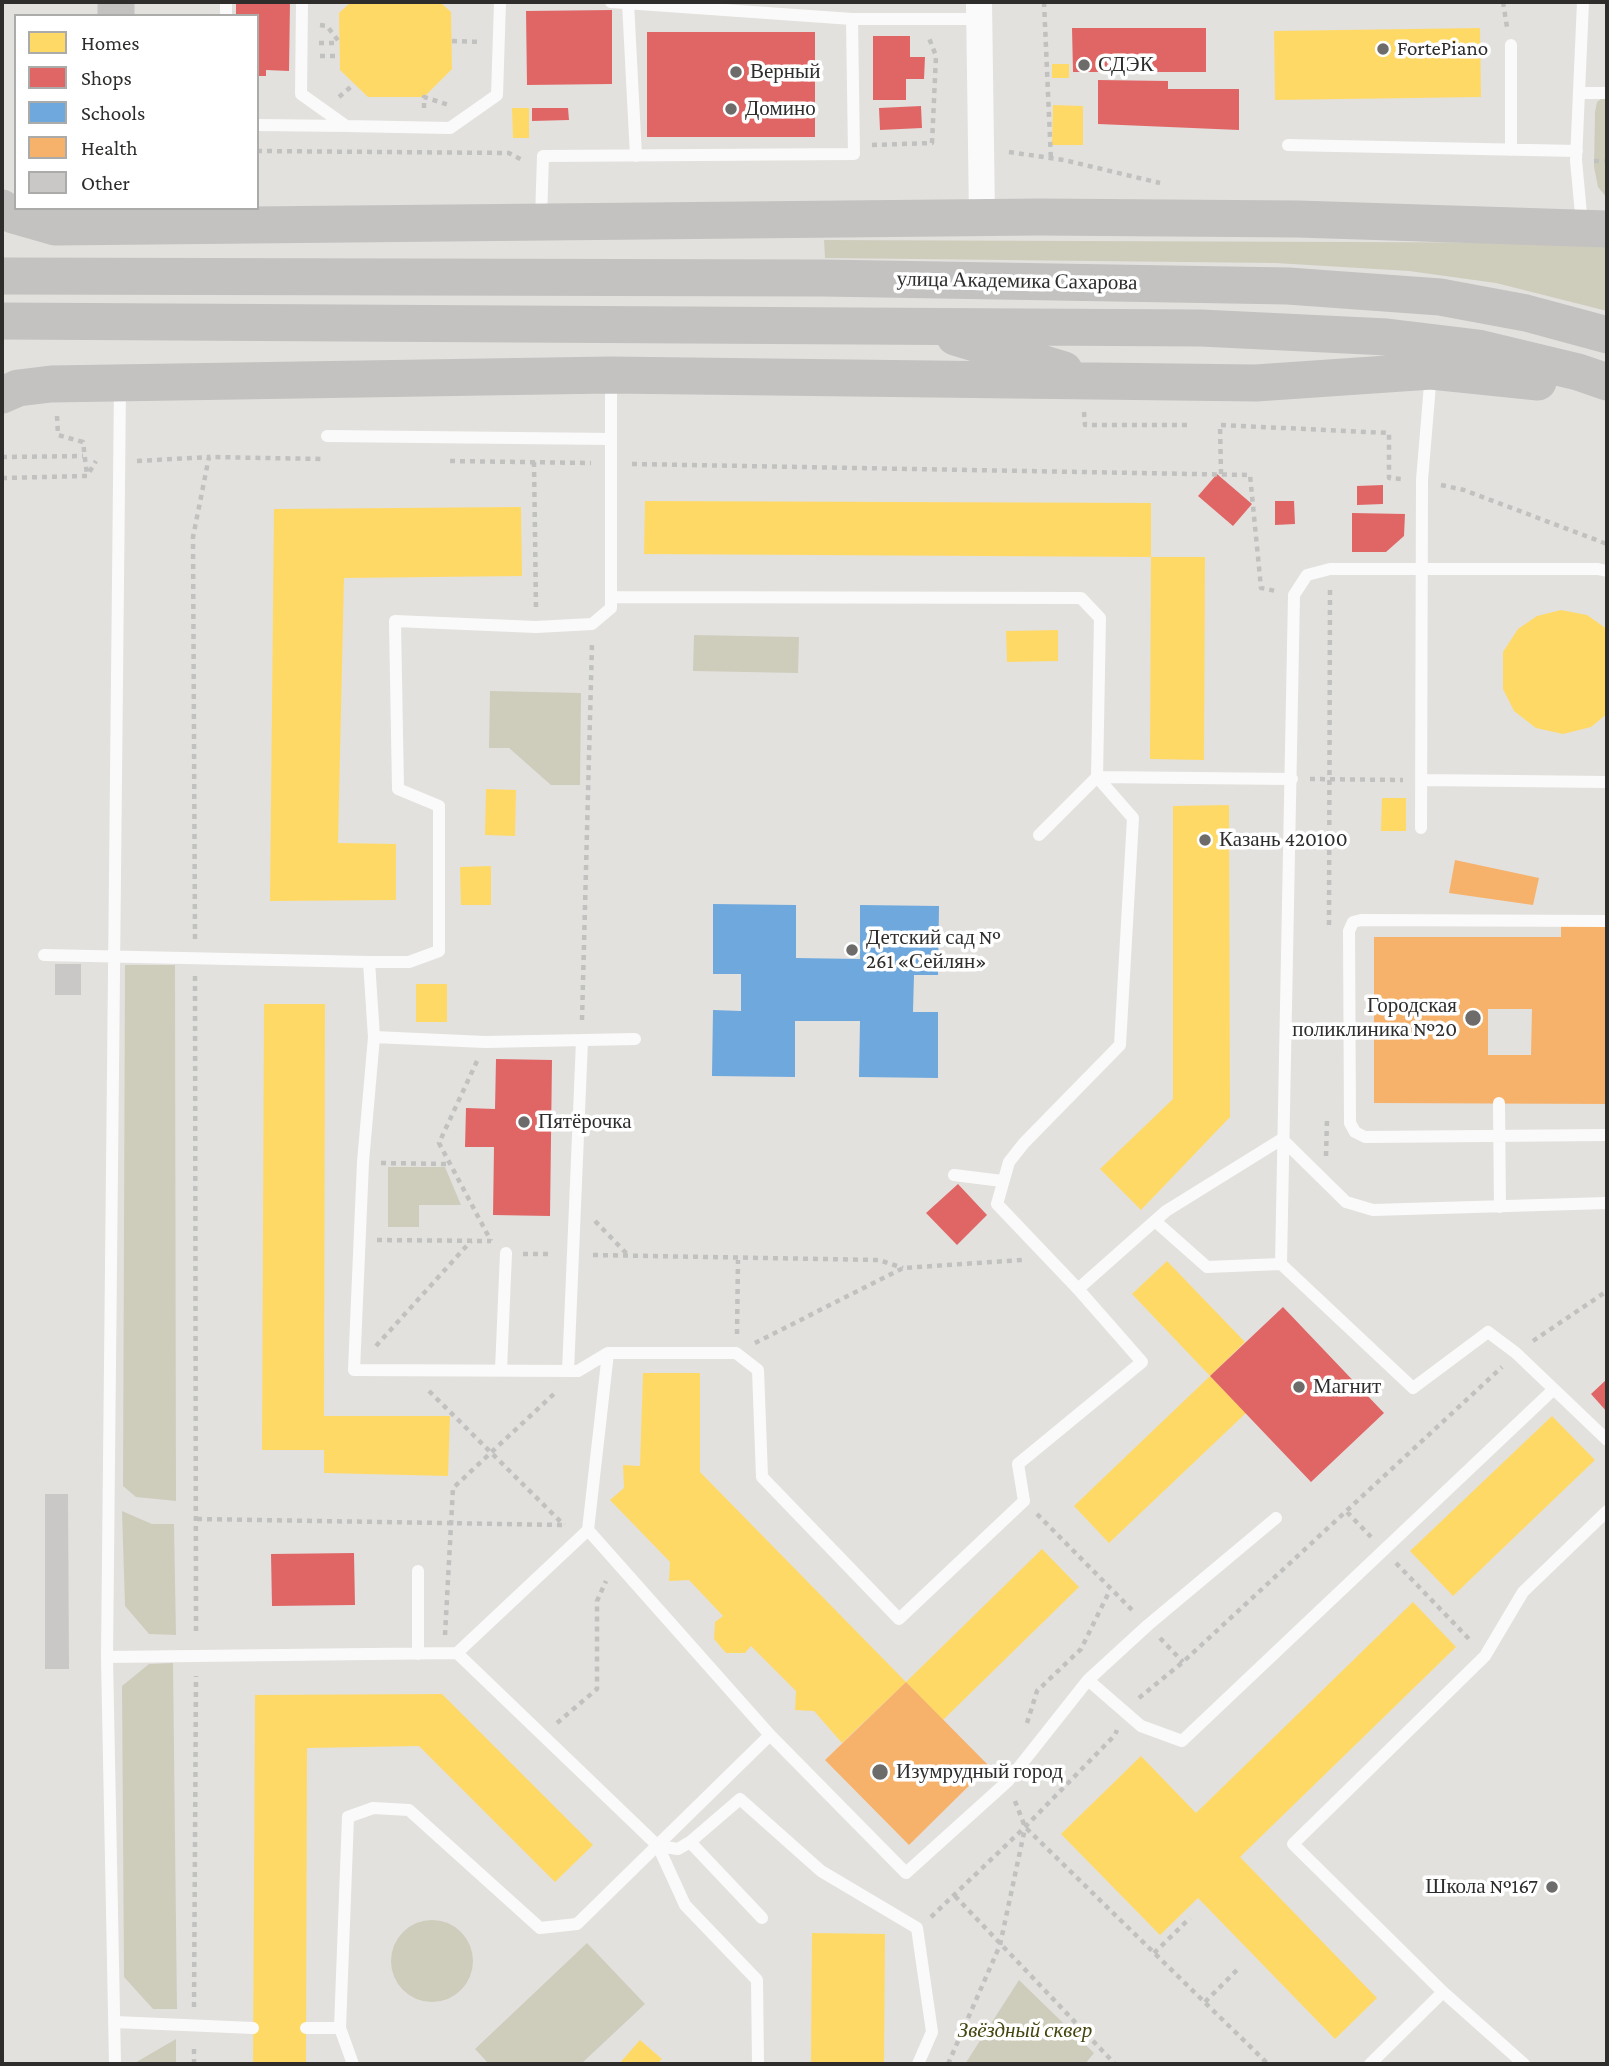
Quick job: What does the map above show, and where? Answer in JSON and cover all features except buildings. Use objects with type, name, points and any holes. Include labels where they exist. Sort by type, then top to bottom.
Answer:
[{"type":"main road","points":[[2,208],[13,215],[55,227],[206,217],[768,221],[982,217],[1298,219],[1595,229]]},
{"type":"main road","name":"улица Академика Сахарова","points":[[2,276],[823,278],[1288,286],[1440,297],[1526,313],[1607,335]]},
{"type":"main road","points":[[2,321],[914,324],[1201,328],[1387,337],[1478,348],[1578,372],[1607,382]]},
{"type":"main road","points":[[914,324],[1103,382]]},
{"type":"main road","points":[[2,395],[18,388],[51,384],[120,385],[610,375],[1256,383],[1431,371],[1547,383],[1607,395]]},
{"type":"street","points":[[979,10],[982,217]]},
{"type":"lane","points":[[302,2],[301,94],[346,126]]},
{"type":"lane","points":[[259,125],[450,128],[497,95],[500,2]]},
{"type":"lane","points":[[611,2],[852,19],[922,19],[979,10]]},
{"type":"lane","points":[[1583,2],[1577,151],[1595,229]]},
{"type":"lane","points":[[628,3],[636,156]]},
{"type":"lane","points":[[541,220],[543,156],[855,154],[852,19]]},
{"type":"lane","points":[[1511,45],[1511,150]]},
{"type":"lane","points":[[1581,93],[1607,93]]},
{"type":"lane","points":[[1288,145],[1577,151]]},
{"type":"lane","points":[[1421,828],[1420,567],[1422,480],[1431,371]]},
{"type":"lane","points":[[44,955],[369,962],[409,961],[439,951],[439,806],[398,789],[395,621],[536,627],[592,624],[611,608],[610,375]]},
{"type":"lane","points":[[115,2064],[107,1657],[117,957],[120,385]]},
{"type":"lane","points":[[327,436],[611,439]]},
{"type":"lane","points":[[1281,1264],[1294,594],[1307,575],[1330,569],[1420,567],[1607,571]]},
{"type":"lane","points":[[369,962],[374,1037],[363,1162],[354,1370],[406,1368],[573,1371],[607,1353],[736,1353],[758,1370],[762,1477],[899,1619],[1024,1501],[1018,1464],[1142,1362],[1078,1289],[997,1204],[1009,1162],[1024,1143],[1120,1045],[1133,818],[1097,777],[1100,618],[1081,598],[611,597]]},
{"type":"lane","points":[[1039,835],[1097,777],[1292,779]]},
{"type":"lane","points":[[1422,780],[1607,782]]},
{"type":"lane","points":[[1607,921],[1353,922],[1349,931],[1350,1123],[1355,1132],[1365,1137],[1607,1135]]},
{"type":"lane","points":[[374,1037],[485,1042],[635,1039]]},
{"type":"lane","points":[[573,1371],[574,1199],[582,1041]]},
{"type":"lane","points":[[1499,1103],[1500,1207]]},
{"type":"lane","points":[[1282,1139],[1346,1202],[1373,1210],[1607,1203]]},
{"type":"lane","points":[[1078,1289],[1155,1221],[1282,1139]]},
{"type":"lane","points":[[954,1175],[1002,1181]]},
{"type":"lane","points":[[1155,1221],[1206,1267],[1281,1264],[1413,1388],[1488,1332],[1517,1353],[1607,1440]]},
{"type":"lane","points":[[501,1370],[506,1253]]},
{"type":"lane","points":[[107,1657],[451,1653],[588,1530],[607,1353]]},
{"type":"lane","points":[[1088,1680],[1141,1726],[1182,1741],[1555,1389]]},
{"type":"lane","points":[[1524,2064],[1443,1992],[1293,1844],[1485,1656],[1523,1592],[1607,1511]]},
{"type":"lane","points":[[588,1530],[770,1735],[906,1873],[1008,1781],[1088,1680],[1148,1625],[1276,1518]]},
{"type":"lane","points":[[418,1571],[418,1654]]},
{"type":"lane","points":[[451,1653],[658,1846],[685,1905],[757,1980],[758,2064]]},
{"type":"lane","points":[[353,2064],[340,2028],[348,1817],[373,1808],[409,1810],[540,1928],[577,1924],[770,1735]]},
{"type":"lane","points":[[658,1846],[678,1849],[690,1842],[740,1798],[821,1871],[917,1928],[932,2032],[918,2064]]},
{"type":"lane","points":[[690,1842],[762,1918]]},
{"type":"lane","points":[[1370,2064],[1443,1992]]},
{"type":"lane","points":[[115,2022],[253,2028]]},
{"type":"lane","points":[[306,2028],[340,2028]]},
{"type":"path","points":[[1044,2],[1051,161]]},
{"type":"path","points":[[922,19],[936,56],[932,143]]},
{"type":"path","points":[[317,43],[340,43]]},
{"type":"path","points":[[1009,152],[1051,161],[1064,160],[1167,185]]},
{"type":"path","points":[[57,407],[58,435],[83,442],[87,476]]},
{"type":"path","points":[[1085,425],[1190,425]]},
{"type":"path","points":[[1220,425],[1221,474]]},
{"type":"path","points":[[2,457],[83,456]]},
{"type":"path","points":[[132,462],[209,457]]},
{"type":"path","points":[[87,476],[96,461]]},
{"type":"path","points":[[534,462],[536,627]]},
{"type":"path","points":[[2,478],[87,476]]},
{"type":"path","points":[[1329,932],[1330,569]]},
{"type":"path","points":[[582,1041],[592,624]]},
{"type":"path","points":[[1292,779],[1422,780]]},
{"type":"path","points":[[485,1042],[439,1143],[492,1241],[506,1253],[738,1260],[879,1260],[903,1268],[1048,1259]]},
{"type":"path","points":[[1326,1183],[1327,1113]]},
{"type":"path","points":[[363,1162],[448,1164]]},
{"type":"path","points":[[574,1199],[628,1256]]},
{"type":"path","points":[[359,1240],[492,1241]]},
{"type":"path","points":[[354,1370],[472,1240]]},
{"type":"path","points":[[738,1260],[736,1353],[903,1268]]},
{"type":"path","points":[[917,1928],[956,1896],[1115,1735],[1122,1712],[1183,1662],[1517,1353],[1607,1291]]},
{"type":"path","points":[[406,1368],[564,1525]]},
{"type":"path","points":[[451,1653],[453,1488],[492,1454],[573,1371]]},
{"type":"path","points":[[1024,1501],[1183,1662]]},
{"type":"path","points":[[1347,1512],[1485,1656]]},
{"type":"path","points":[[197,1519],[564,1525],[588,1530]]},
{"type":"path","points":[[542,1735],[597,1689],[597,1601],[615,1561]]},
{"type":"path","points":[[948,2064],[1000,1945],[1026,1827]]},
{"type":"path","points":[[1026,1827],[1268,2064]]},
{"type":"path","points":[[956,1896],[1115,2064]]},
{"type":"path","points":[[1154,1953],[1190,1918]]},
{"type":"path","points":[[1205,2002],[1237,1970]]},
{"type":"green space","points":[[1607,97],[1607,198],[1598,187],[1594,167],[1595,112],[1597,102]]},
{"type":"green space","points":[[824,240],[1607,243],[1607,311],[1496,283],[1409,271],[1275,263],[825,258]]},
{"type":"green space","points":[[694,635],[799,637],[798,673],[693,671]]},
{"type":"green space","points":[[490,691],[581,693],[580,785],[551,785],[509,748],[489,748]]},
{"type":"green space","points":[[125,965],[175,965],[176,1501],[136,1497],[123,1486]]},
{"type":"green space","points":[[388,1167],[445,1167],[461,1205],[419,1205],[419,1227],[388,1227]]},
{"type":"green space","points":[[122,1511],[152,1524],[174,1524],[176,1635],[149,1634],[125,1606]]},
{"type":"green space","points":[[173,1663],[177,2009],[153,2009],[124,1977],[122,1686],[149,1664]]},
{"type":"green space","points":[[432,1920],[448,1923],[461,1932],[470,1945],[473,1961],[470,1977],[461,1990],[448,1999],[432,2002],[416,1999],[403,1990],[394,1977],[391,1961],[394,1945],[403,1932],[416,1923]]},
{"type":"green space","points":[[587,1943],[645,2004],[581,2064],[489,2064],[475,2049]]},
{"type":"green space","name":"Звёздный сквер","points":[[1019,1980],[1094,2053],[1085,2064],[965,2064]]},
{"type":"green space","points":[[176,2039],[176,2064],[133,2064]]},
{"type":"place","name":"FortePiano","points":[[1383,49]]},
{"type":"place","name":"СДЭК","points":[[1084,65]]},
{"type":"place","name":"Верный","points":[[736,72]]},
{"type":"place","name":"Домино","points":[[731,109]]},
{"type":"place","name":"Казань 420100","points":[[1205,840]]},
{"type":"place","name":"Детский сад № 261 «Сейлян»","points":[[852,950]]},
{"type":"place","name":"Городская поликлиника №20","points":[[1473,1018]]},
{"type":"place","name":"Пятёрочка","points":[[524,1122]]},
{"type":"place","name":"Магнит","points":[[1299,1387]]},
{"type":"place","name":"Изумрудный город","points":[[880,1772]]},
{"type":"place","name":"Школа №167","points":[[1552,1887]]}]
